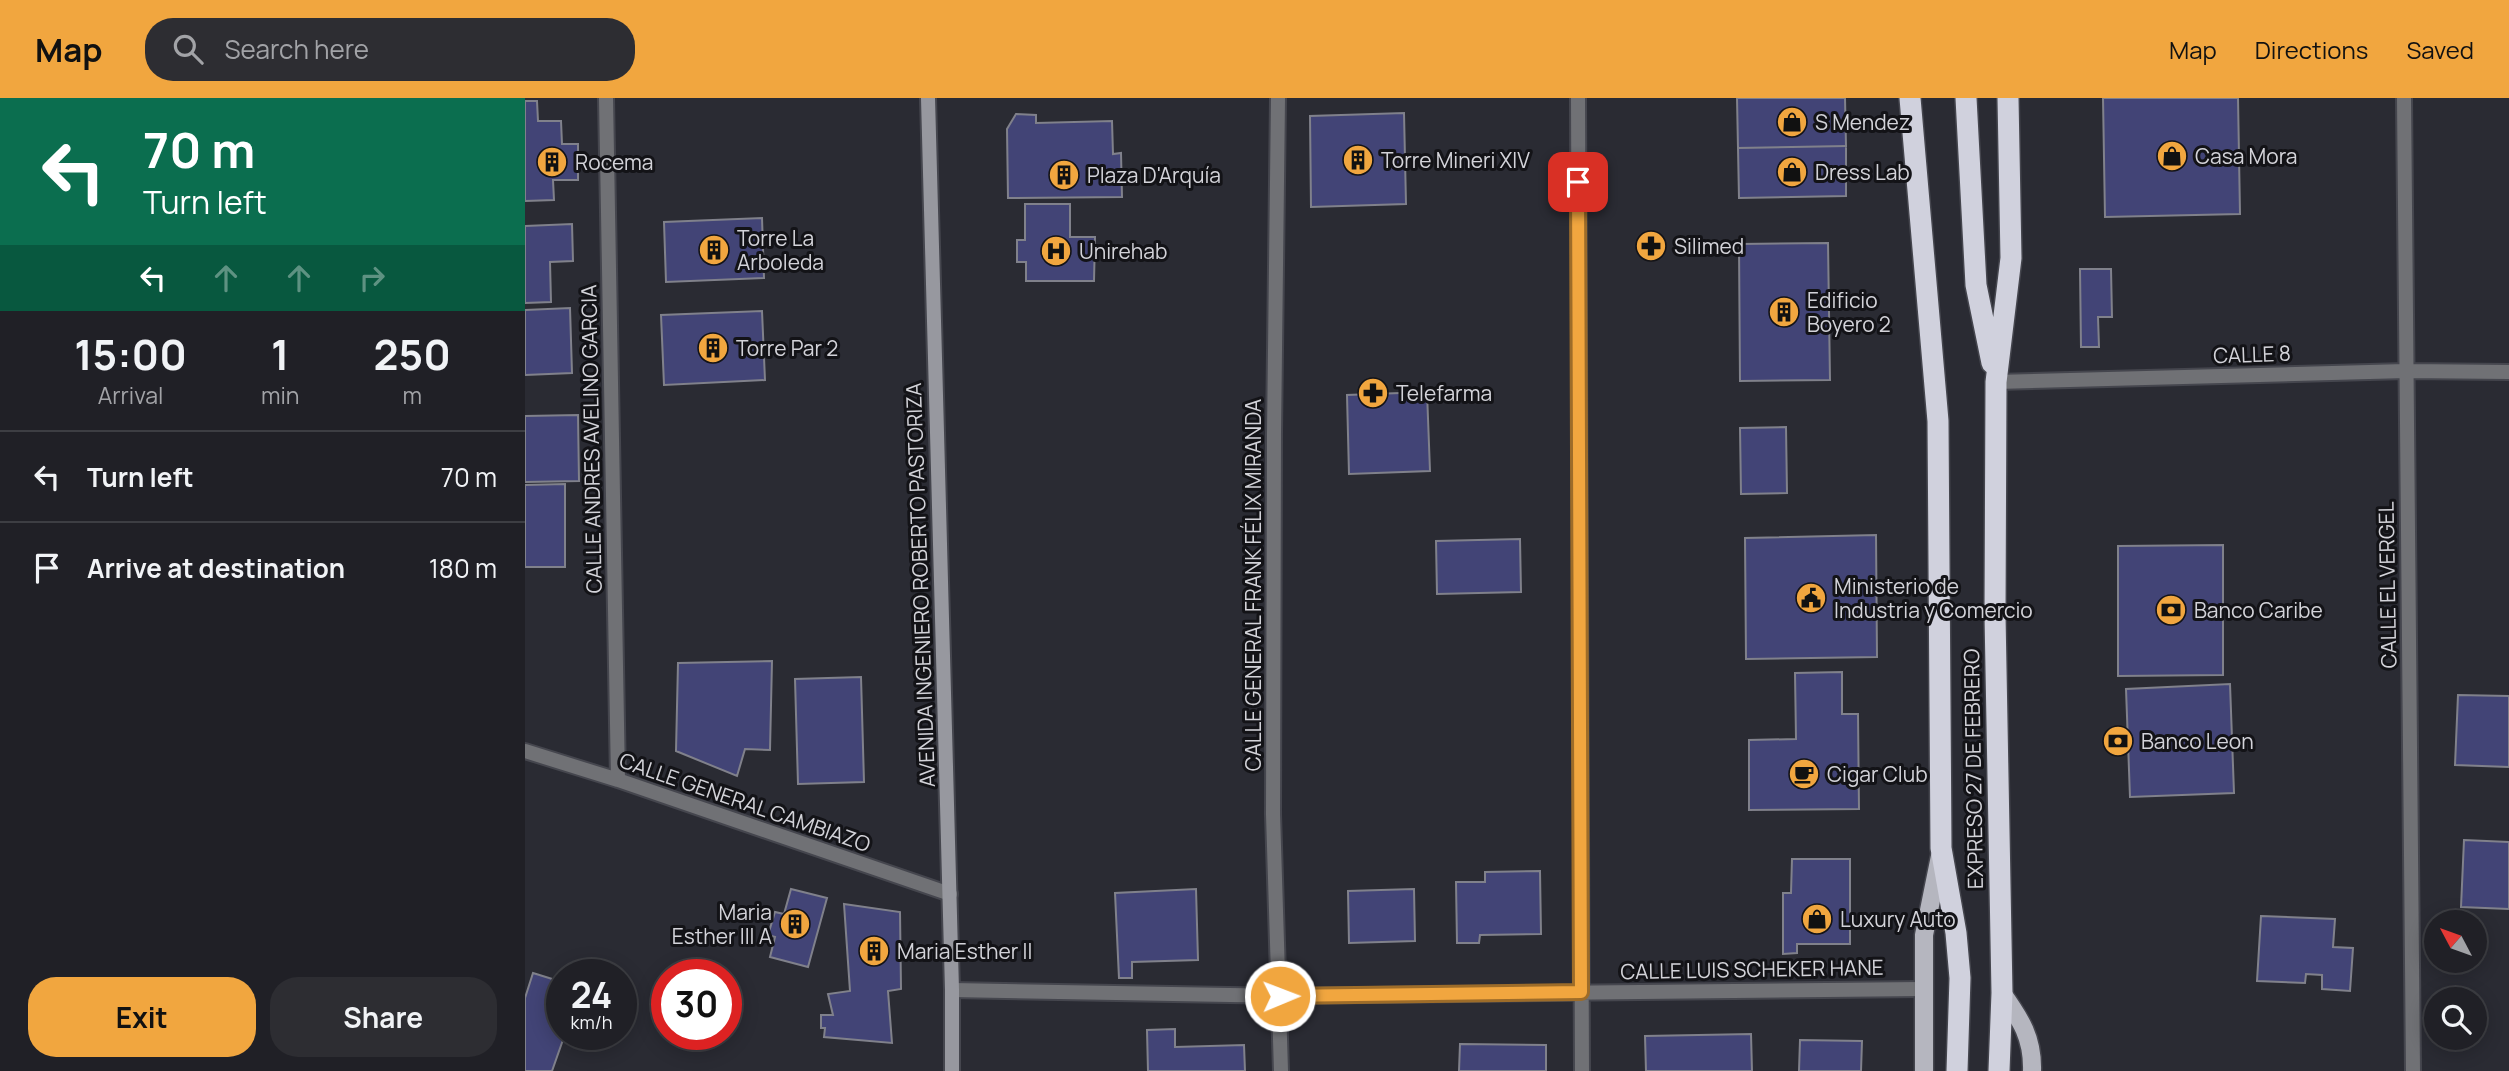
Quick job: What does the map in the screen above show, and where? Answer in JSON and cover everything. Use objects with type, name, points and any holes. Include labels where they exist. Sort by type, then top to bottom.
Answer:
[{"type":"highway","name":"EXPRESO 27 DE FEBRERO","points":[[1910,98],[1938,421],[1941,848],[1956,933],[1959,978],[1957,1071]]},
{"type":"highway","points":[[1966,98],[1976,285],[1996,382]]},
{"type":"highway","points":[[1996,382],[2011,258],[2008,98]]},
{"type":"highway","name":"EXPRESO 27 DE FEBRERO","points":[[1996,382],[1996,615],[2002,993],[1999,1071]]},
{"type":"main road","points":[[1924,1071],[1924,935],[1941,848]]},
{"type":"main road","points":[[2002,993],[2021,1019],[2033,1050],[2032,1071]]},
{"type":"street","name":"CALLE ANDRES AVELINO GARCIA","points":[[606,98],[618,780]]},
{"type":"street","name":"AVENIDA INGENIERO ROBERTO PASTORIZA","points":[[928,98],[950,894],[952,1071]]},
{"type":"street","name":"CALLE GENERAL FRANK FÉLIX MIRANDA","points":[[1278,98],[1273,434],[1273,814],[1281,1071]]},
{"type":"street","points":[[1578,98],[1582,1071]]},
{"type":"street","name":"CALLE EL VERGEL","points":[[2404,98],[2413,1071]]},
{"type":"street","name":"CALLE 8","points":[[1996,382],[2406,371],[2509,372]]},
{"type":"street","name":"CALLE GENERAL CAMBIAZO","points":[[525,751],[618,780],[950,894]]},
{"type":"street","name":"CALLE LUIS SCHEKER HANE","points":[[952,990],[1280,996],[1922,989]]},
{"type":"building","name":"S Mendez","points":[[1737,98],[1845,98],[1846,146],[1738,148]]},
{"type":"building","name":"Casa Mora","points":[[2103,98],[2238,98],[2240,214],[2105,217]]},
{"type":"building","name":"Rocema","points":[[525,101],[537,101],[538,121],[561,121],[562,144],[578,144],[578,180],[553,180],[554,200],[525,201]]},
{"type":"building","name":"Torre Mineri XIV","points":[[1404,113],[1406,204],[1311,207],[1310,116]]},
{"type":"building","name":"Plaza D'Arquía","points":[[1016,114],[1036,115],[1036,123],[1112,121],[1113,154],[1121,153],[1122,197],[1008,198],[1007,129]]},
{"type":"building","name":"Dress Lab","points":[[1846,146],[1846,196],[1739,198],[1738,148]]},
{"type":"building","name":"Unirehab","points":[[1025,204],[1070,204],[1070,237],[1095,237],[1094,281],[1026,281],[1026,262],[1017,262],[1017,240],[1025,240]]},
{"type":"building","name":"Torre La Arboleda","points":[[762,218],[764,278],[666,282],[664,222]]},
{"type":"building","points":[[572,224],[573,261],[550,262],[551,302],[525,303],[525,226]]},
{"type":"building","name":"Edificio Boyero 2","points":[[1828,243],[1830,380],[1740,381],[1739,244]]},
{"type":"building","points":[[2080,269],[2111,269],[2112,317],[2098,317],[2099,347],[2081,347]]},
{"type":"building","points":[[570,308],[572,373],[525,375],[525,310]]},
{"type":"building","name":"Torre Par 2","points":[[762,311],[765,380],[664,385],[661,315]]},
{"type":"building","points":[[1427,392],[1430,471],[1349,474],[1347,395]]},
{"type":"building","points":[[578,415],[579,481],[525,482],[525,416]]},
{"type":"building","points":[[1786,427],[1787,493],[1741,494],[1740,428]]},
{"type":"building","points":[[565,484],[565,567],[525,567],[525,485]]},
{"type":"building","name":"Ministerio de Industria y Comercio","points":[[1876,535],[1877,657],[1746,659],[1745,538]]},
{"type":"building","points":[[1520,539],[1521,592],[1437,594],[1436,541]]},
{"type":"building","name":"Banco Caribe","points":[[2223,545],[2223,675],[2118,676],[2118,546]]},
{"type":"building","points":[[772,661],[770,750],[745,749],[737,776],[676,751],[678,663]]},
{"type":"building","name":"Cigar Club","points":[[1842,672],[1842,714],[1858,714],[1859,809],[1749,810],[1749,740],[1796,739],[1795,673]]},
{"type":"building","points":[[861,677],[864,782],[798,784],[795,679]]},
{"type":"building","points":[[2230,684],[2234,793],[2130,797],[2126,689]]},
{"type":"building","points":[[2458,695],[2509,696],[2509,767],[2455,765]]},
{"type":"building","points":[[2464,840],[2509,842],[2509,909],[2461,907]]},
{"type":"building","name":"Luxury Auto","points":[[1792,859],[1850,859],[1850,944],[1797,944],[1797,953],[1783,954],[1783,893],[1791,893]]},
{"type":"building","points":[[1540,871],[1541,934],[1480,935],[1479,943],[1457,943],[1456,882],[1485,882],[1485,872]]},
{"type":"building","name":"Maria Esther III A","points":[[791,889],[827,898],[808,967],[770,957],[775,937],[768,935],[775,912],[784,914]]},
{"type":"building","points":[[1196,889],[1198,960],[1132,962],[1132,978],[1119,978],[1115,893]]},
{"type":"building","points":[[1414,889],[1415,941],[1349,943],[1348,891]]},
{"type":"building","name":"Maria Esther II","points":[[844,904],[900,912],[901,989],[888,991],[892,1043],[824,1037],[825,1028],[821,1028],[821,1015],[833,1015],[828,994],[850,991]]},
{"type":"building","points":[[2261,916],[2335,919],[2333,947],[2353,948],[2350,991],[2322,989],[2322,975],[2306,974],[2305,983],[2257,981]]},
{"type":"building","points":[[533,973],[546,977],[546,1050],[559,1050],[552,1071],[525,1071],[525,998]]},
{"type":"building","points":[[1175,1029],[1175,1047],[1244,1045],[1245,1071],[1148,1071],[1147,1030]]},
{"type":"building","points":[[1751,1034],[1752,1071],[1646,1071],[1645,1036]]},
{"type":"building","points":[[1800,1040],[1862,1041],[1861,1071],[1799,1071]]},
{"type":"building","points":[[1460,1044],[1546,1045],[1546,1071],[1459,1071]]},
{"type":"place","name":"S Mendez","points":[[1792,122]]},
{"type":"place","name":"Casa Mora","points":[[2172,156]]},
{"type":"place","name":"Torre Mineri XIV","points":[[1358,160]]},
{"type":"place","name":"Rocema","points":[[552,162]]},
{"type":"place","name":"Dress Lab","points":[[1792,172]]},
{"type":"place","name":"Plaza D'Arquía","points":[[1064,175]]},
{"type":"place","name":"Silimed","points":[[1651,246]]},
{"type":"place","name":"Torre La Arboleda","points":[[714,250]]},
{"type":"place","name":"Unirehab","points":[[1056,251]]},
{"type":"place","name":"Edificio Boyero 2","points":[[1784,312]]},
{"type":"place","name":"Torre Par 2","points":[[713,348]]},
{"type":"place","name":"Telefarma","points":[[1373,393]]},
{"type":"place","name":"Ministerio de Industria y Comercio","points":[[1811,598]]},
{"type":"place","name":"Banco Caribe","points":[[2171,610]]},
{"type":"place","name":"Banco Leon","points":[[2118,741]]},
{"type":"place","name":"Cigar Club","points":[[1804,774]]},
{"type":"place","name":"Luxury Auto","points":[[1817,919]]},
{"type":"place","name":"Maria Esther III A","points":[[795,924]]},
{"type":"place","name":"Maria Esther II","points":[[874,951]]},
{"type":"route","points":[[1280,996],[1581,992],[1578,182]]}]
